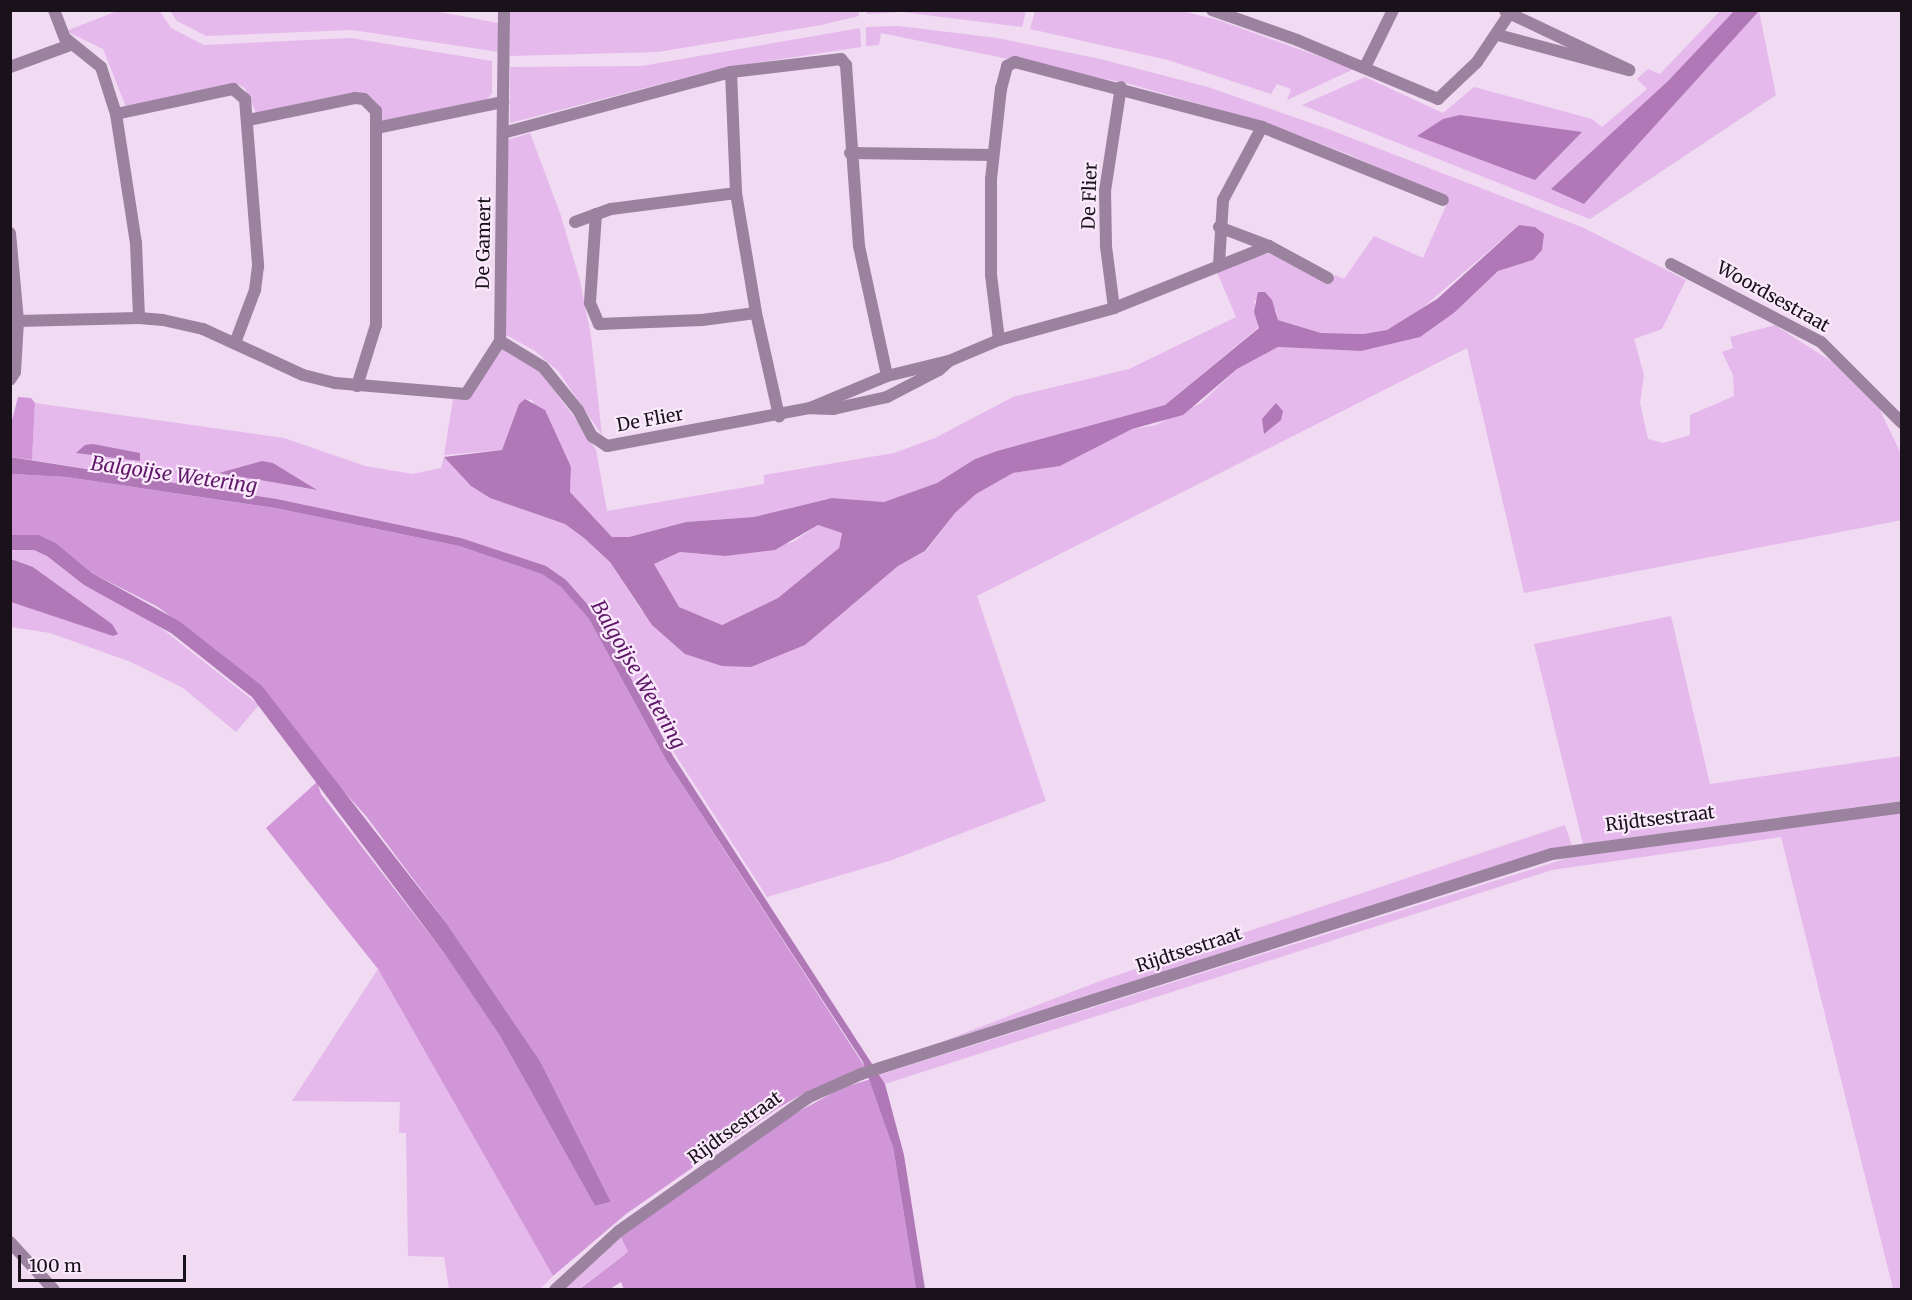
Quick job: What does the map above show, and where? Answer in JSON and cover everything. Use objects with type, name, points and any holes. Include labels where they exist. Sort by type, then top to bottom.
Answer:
[{"type":"street","points":[[54,10],[70,45],[86,52],[101,67],[116,114],[136,243],[139,318]]},
{"type":"street","name":"De Gamert","points":[[500,341],[504,10]]},
{"type":"street","points":[[1212,10],[1365,67],[1438,99],[1454,87],[1498,36],[1509,12],[1629,70],[1498,36]]},
{"type":"street","points":[[1365,67],[1393,10]]},
{"type":"street","points":[[10,67],[70,45]]},
{"type":"street","points":[[503,132],[731,72],[835,57],[846,65],[850,153],[859,246],[887,376]]},
{"type":"street","points":[[999,340],[990,275],[993,155],[1007,66],[1015,62],[1121,87],[1262,127],[1443,200]]},
{"type":"street","points":[[731,72],[736,193],[756,313],[779,416]]},
{"type":"street","name":"De Flier","points":[[1114,308],[1106,246],[1105,191],[1121,87]]},
{"type":"street","points":[[116,114],[233,89],[245,99],[258,266],[255,290],[235,343]]},
{"type":"street","points":[[248,120],[364,99],[376,111],[376,326],[357,386]]},
{"type":"street","points":[[376,128],[503,102]]},
{"type":"street","points":[[1219,264],[1219,227],[1223,201],[1233,175],[1262,127]]},
{"type":"street","points":[[850,153],[993,155]]},
{"type":"street","points":[[575,222],[611,209],[736,193]]},
{"type":"street","points":[[596,214],[590,303],[599,324],[702,320],[756,313]]},
{"type":"street","points":[[1219,227],[1269,246],[1328,278]]},
{"type":"street","points":[[10,233],[18,321],[15,372],[10,380]]},
{"type":"street","name":"De Flier","points":[[810,408],[833,409],[887,398],[949,361],[999,340],[1114,308],[1219,264],[1269,246]]},
{"type":"street","name":"Woordsestraat","points":[[1671,264],[1821,342],[1902,423]]},
{"type":"street","points":[[18,321],[139,318],[203,329],[303,375],[357,386],[466,394],[500,341]]},
{"type":"street","name":"De Flier","points":[[500,341],[543,367],[578,410],[592,436],[607,446],[779,416],[810,408],[887,376],[949,361]]},
{"type":"street","name":"Rijdtsestraat","points":[[555,1290],[619,1231],[809,1097],[866,1072],[1552,854],[1902,807]]},
{"type":"street","points":[[10,1242],[54,1290]]},
{"type":"shaded area","points":[[159,10],[171,28],[204,45],[351,38],[492,61],[492,93],[486,101],[382,121],[372,98],[361,94],[256,113],[245,88],[237,84],[126,107],[103,49],[66,31],[117,11]]},
{"type":"shaded area","points":[[859,10],[859,16],[821,25],[658,52],[510,56],[509,11]]},
{"type":"shaded area","points":[[867,10],[1026,11],[1022,27],[902,12],[867,14]]},
{"type":"shaded area","points":[[1735,10],[1759,11],[1584,204],[1551,189],[1668,81]]},
{"type":"shaded area","points":[[170,11],[435,11],[498,23],[499,52],[352,30],[206,36],[177,21]]},
{"type":"shaded area","points":[[1035,11],[1182,11],[1218,20],[1354,69],[1287,100],[1291,89],[1277,84],[1271,94],[1168,60],[1030,29]]},
{"type":"shaded area","points":[[1720,11],[1735,11],[1668,81],[1584,204],[1759,11],[1776,95],[1590,219],[1302,105],[1365,77],[1443,113],[1474,87],[1592,119],[1602,127],[1647,89],[1637,79],[1648,69],[1660,74]]},
{"type":"shaded area","points":[[898,26],[997,38],[1100,59],[1208,87],[1328,129],[1584,228],[1686,280],[1662,329],[1634,339],[1644,375],[1640,403],[1648,439],[1663,443],[1690,435],[1690,415],[1734,396],[1733,375],[1722,352],[1733,348],[1730,337],[1775,325],[1832,362],[1880,410],[1901,454],[1902,520],[1524,593],[1467,348],[977,596],[1046,801],[889,861],[767,897],[639,698],[461,538],[277,499],[32,460],[35,403],[284,438],[365,466],[413,474],[441,468],[444,457],[471,486],[490,498],[565,524],[584,538],[610,562],[641,610],[751,667],[805,645],[898,566],[926,551],[955,513],[976,494],[1013,473],[1060,466],[1132,429],[1156,425],[1201,403],[1237,369],[1278,347],[1361,351],[1455,312],[1498,271],[1533,260],[1519,225],[1413,316],[1387,330],[1363,334],[1321,333],[1278,320],[1276,310],[1254,300],[1259,327],[1165,405],[997,451],[975,459],[937,483],[884,502],[832,498],[754,517],[686,522],[629,537],[612,537],[570,492],[571,467],[532,400],[525,399],[519,404],[502,450],[444,455],[453,399],[463,400],[470,396],[500,348],[537,368],[583,429],[596,450],[607,511],[764,484],[764,475],[894,453],[935,438],[1013,397],[1129,369],[1236,317],[1216,270],[1270,253],[1328,284],[1335,275],[1344,279],[1374,236],[1423,258],[1449,199],[1350,155],[1266,123],[1130,84],[881,33],[879,45],[866,46],[866,27]],"holes":[[[273,463],[315,490],[221,473]]]},
{"type":"shaded area","points":[[860,28],[861,47],[722,68],[510,123],[510,67],[642,66]]},
{"type":"shaded area","points":[[1460,115],[1582,132],[1535,180],[1417,136],[1443,119]]},
{"type":"shaded area","points":[[530,133],[561,216],[580,281],[591,336],[602,435],[558,371],[535,351],[506,335],[508,140]]},
{"type":"shaded area","points":[[1519,225],[1535,227],[1544,234],[1542,250],[1533,260],[1498,271],[1455,312],[1420,337],[1361,351],[1278,347],[1237,369],[1183,415],[1132,429],[1060,466],[1013,473],[976,494],[955,513],[925,551],[898,566],[805,645],[751,667],[722,666],[685,654],[652,625],[610,562],[584,538],[565,524],[490,498],[471,486],[444,457],[502,450],[519,404],[525,399],[545,410],[571,467],[570,492],[612,537],[629,537],[686,522],[754,517],[832,498],[884,502],[937,483],[975,459],[997,451],[1165,405],[1259,328],[1254,312],[1258,292],[1265,292],[1272,300],[1278,320],[1321,333],[1363,334],[1387,330],[1437,299]],"holes":[[[818,525],[842,533],[839,548],[778,598],[722,625],[679,607],[654,564],[680,552],[725,556],[775,550]]]},
{"type":"shaded area","points":[[18,397],[31,398],[35,403],[32,460],[11,457],[10,428]]},
{"type":"shaded area","points":[[1276,403],[1283,411],[1281,420],[1264,434],[1262,419]]},
{"type":"shaded area","points":[[93,444],[140,453],[140,461],[76,453],[85,445]]},
{"type":"shaded area","points":[[10,457],[277,499],[461,538],[546,566],[566,580],[596,614],[673,756],[885,1084],[904,1155],[925,1289],[916,1289],[893,1147],[863,1062],[666,760],[589,619],[561,587],[542,574],[459,546],[275,508],[66,477],[11,474]]},
{"type":"shaded area","points":[[262,461],[273,463],[317,490],[219,473]]},
{"type":"shaded area","points":[[10,474],[66,477],[275,508],[459,546],[542,574],[561,587],[589,619],[666,760],[865,1067],[808,1091],[778,1108],[626,1214],[553,1276],[378,969],[266,828],[317,782],[321,794],[444,953],[500,1036],[595,1206],[611,1202],[540,1061],[447,924],[366,816],[216,650],[158,607],[92,573],[56,543],[39,535],[11,535]]},
{"type":"shaded area","points":[[818,525],[842,533],[839,548],[778,598],[722,625],[678,607],[654,564],[680,552],[725,556],[793,542]]},
{"type":"shaded area","points":[[11,535],[39,535],[56,543],[92,573],[179,621],[262,686],[447,924],[540,1061],[611,1202],[595,1206],[500,1036],[444,953],[252,697],[171,633],[84,585],[47,556],[34,550],[11,550]]},
{"type":"shaded area","points":[[11,550],[34,550],[47,556],[84,585],[151,620],[259,705],[236,732],[183,688],[131,662],[50,633],[11,627],[11,602],[73,621],[112,624],[33,567],[11,559]]},
{"type":"shaded area","points":[[11,559],[33,567],[112,624],[118,634],[113,636],[11,602]]},
{"type":"shaded area","points":[[1671,616],[1710,784],[1901,756],[1901,801],[1583,844],[1534,644]]},
{"type":"shaded area","points":[[1901,810],[1901,1289],[1893,1289],[1781,837],[1552,870],[885,1084],[879,1075],[1580,854]]},
{"type":"shaded area","points":[[1565,825],[1572,846],[941,1042],[1103,980]]},
{"type":"shaded area","points":[[378,969],[553,1276],[540,1289],[449,1289],[444,1257],[408,1256],[406,1133],[399,1133],[400,1102],[292,1101]]},
{"type":"shaded area","points":[[871,1079],[893,1147],[916,1289],[624,1290],[621,1282],[610,1289],[578,1290],[628,1252],[620,1235],[772,1126],[842,1088]]},
{"type":"shaded area","points":[[620,1235],[628,1252],[578,1289],[559,1290]]},
{"type":"water label","name":"Balgoijse Wetering","points":[[174,474]]},
{"type":"water label","name":"Balgoijse Wetering","points":[[639,674]]}]
